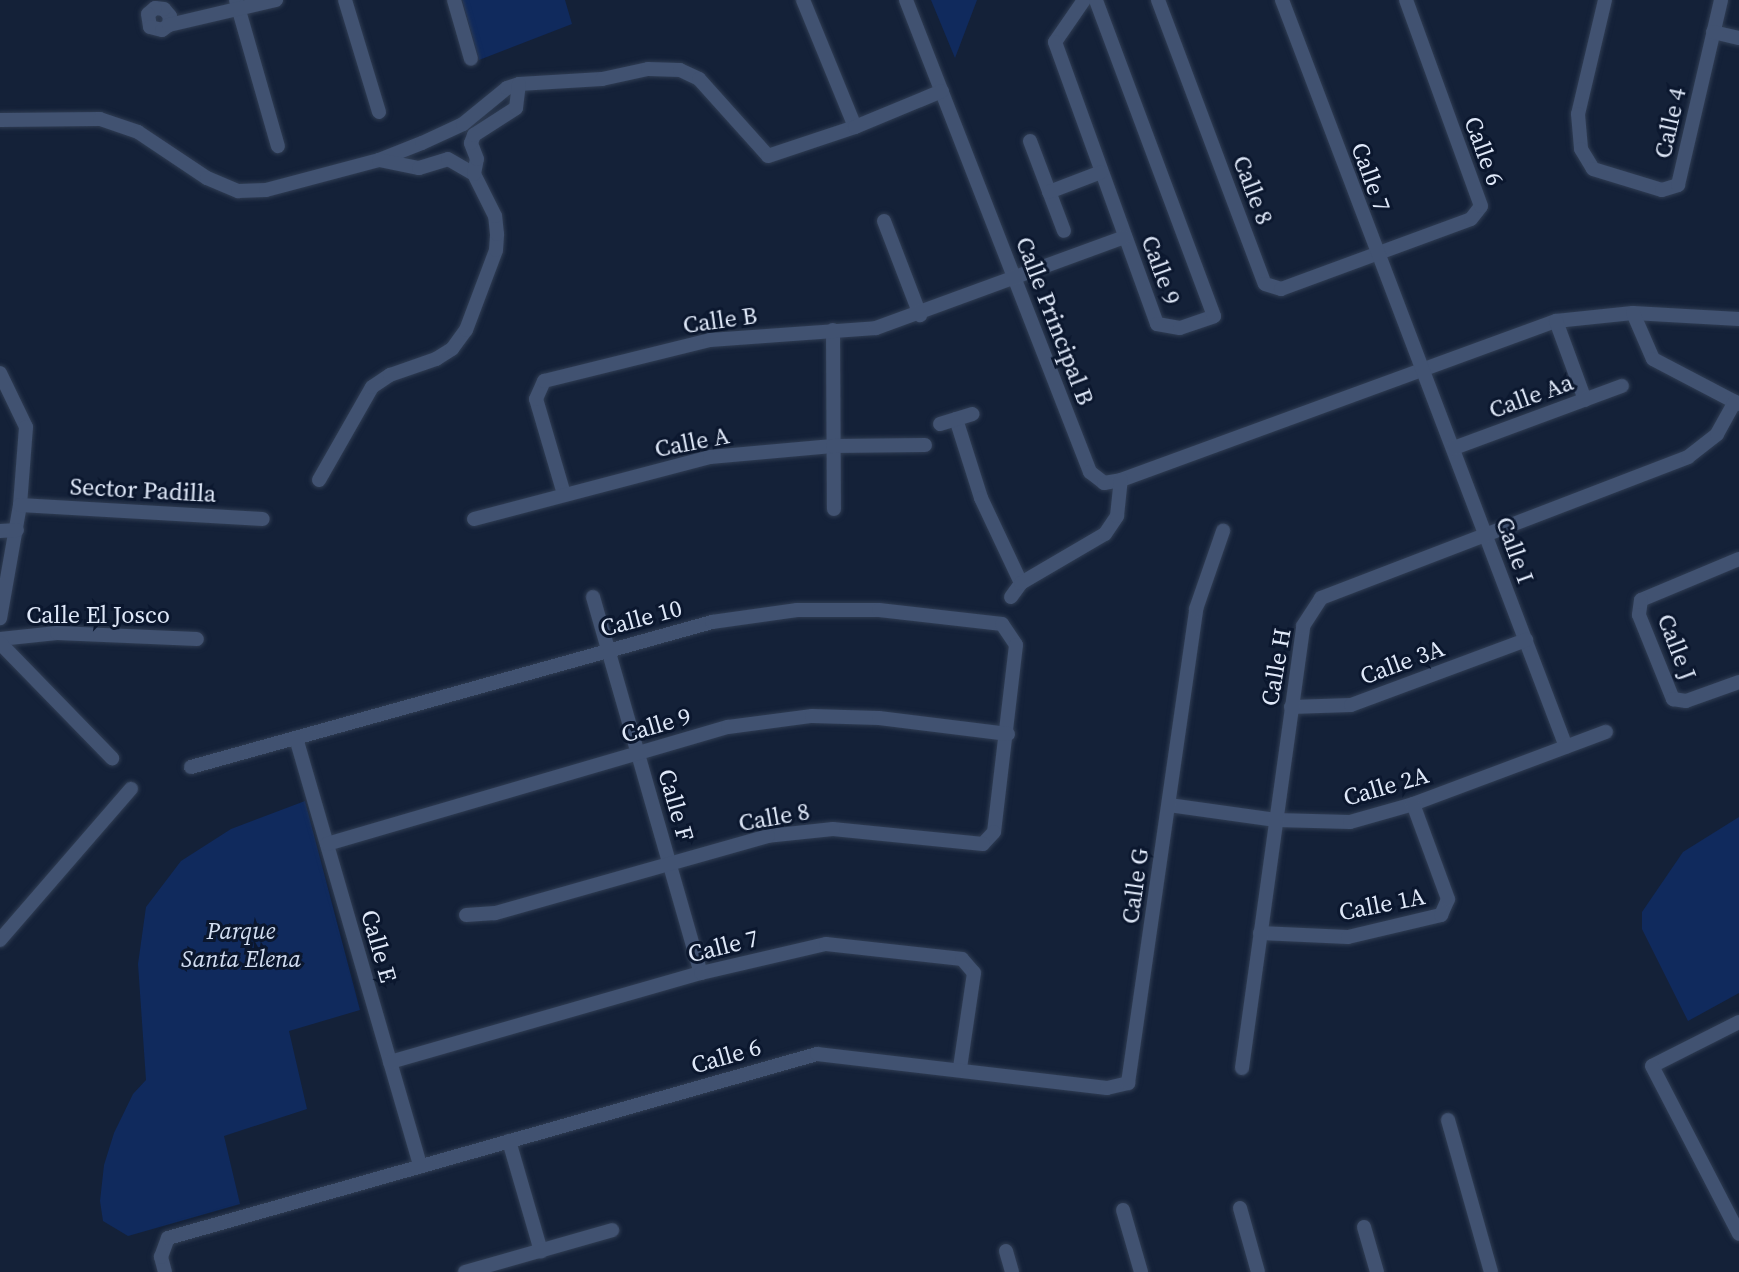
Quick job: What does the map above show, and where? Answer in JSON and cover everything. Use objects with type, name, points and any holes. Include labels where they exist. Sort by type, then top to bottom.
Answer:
[{"type":"street","points":[[169,25],[237,5],[276,0]]},
{"type":"street","points":[[345,0],[379,112]]},
{"type":"street","points":[[454,0],[471,59]]},
{"type":"street","points":[[803,0],[855,127]]},
{"type":"street","name":"Calle Principal B","points":[[906,0],[1090,472],[1104,483],[1121,480]]},
{"type":"street","name":"Calle 9","points":[[1084,0],[1055,42],[1157,324],[1180,328],[1214,316],[1096,0]]},
{"type":"street","name":"Calle 8","points":[[1158,0],[1265,284],[1281,289],[1376,255]]},
{"type":"street","name":"Calle 7","points":[[1282,0],[1421,369]]},
{"type":"street","name":"Calle 6","points":[[1376,255],[1471,219],[1481,206],[1406,0]]},
{"type":"street","name":"Calle 4","points":[[1605,0],[1578,114],[1581,149],[1593,169],[1662,190],[1678,185],[1721,0]]},
{"type":"street","points":[[237,5],[278,146]]},
{"type":"street","points":[[1713,32],[1739,38]]},
{"type":"street","points":[[0,120],[100,119],[138,132],[207,178],[238,191],[266,190],[379,160],[463,124],[507,88],[519,84],[602,79],[648,69],[680,70],[699,79],[768,156],[855,127],[942,91]]},
{"type":"street","points":[[319,480],[372,387],[390,375],[436,359],[452,349],[466,330],[496,250],[497,234],[495,216],[474,174],[477,159],[471,143],[474,135],[514,111],[518,104],[519,84]]},
{"type":"street","points":[[1030,141],[1064,231]]},
{"type":"street","points":[[379,160],[419,168],[448,159],[459,169],[474,174]]},
{"type":"street","points":[[1049,192],[1101,172]]},
{"type":"street","points":[[884,221],[920,315]]},
{"type":"street","points":[[1015,279],[1125,237]]},
{"type":"street","name":"Calle B","points":[[564,494],[536,399],[544,381],[710,340],[876,328],[1015,279]]},
{"type":"street","points":[[1633,313],[1653,359],[1737,403]]},
{"type":"street","points":[[1011,597],[1021,583],[1105,534],[1117,516],[1121,480],[1556,321],[1633,313],[1739,319]]},
{"type":"street","points":[[1556,321],[1585,400]]},
{"type":"street","points":[[833,330],[834,509]]},
{"type":"street","name":"Calle I","points":[[1421,369],[1454,448],[1566,747]]},
{"type":"street","points":[[0,373],[26,427],[17,530],[0,618]]},
{"type":"street","name":"Calle Aa","points":[[1454,448],[1622,386]]},
{"type":"street","name":"Calle H","points":[[1242,1068],[1303,626],[1321,598],[1485,532],[1688,457],[1717,434],[1737,403]]},
{"type":"street","points":[[940,424],[973,414]]},
{"type":"street","points":[[956,419],[981,498],[1021,583]]},
{"type":"street","name":"Calle A","points":[[474,519],[710,457],[833,446],[925,445]]},
{"type":"street","name":"Sector Padilla","points":[[20,505],[263,519]]},
{"type":"street","points":[[0,531],[17,530]]},
{"type":"street","name":"Calle G","points":[[960,1068],[1107,1088],[1128,1083],[1196,609],[1223,531]]},
{"type":"street","name":"Calle J","points":[[1739,559],[1641,600],[1639,615],[1673,699],[1686,701],[1739,682]]},
{"type":"street","name":"Calle F","points":[[593,597],[701,973]]},
{"type":"street","name":"Calle 10","points":[[191,767],[220,766],[296,738],[712,622],[797,610],[879,610],[1002,624],[1016,645],[1008,734]]},
{"type":"street","name":"Calle El Josco","points":[[0,641],[57,633],[197,639]]},
{"type":"street","name":"Calle 3A","points":[[1291,707],[1351,705],[1526,640]]},
{"type":"street","points":[[0,641],[112,758]]},
{"type":"street","name":"Calle 9","points":[[327,844],[728,727],[812,716],[879,718],[1008,734]]},
{"type":"street","name":"Calle 2A","points":[[1169,805],[1276,820],[1350,822],[1413,804],[1606,732]]},
{"type":"street","name":"Calle 8","points":[[466,915],[495,913],[768,836],[833,829],[983,844],[994,832],[1008,734]]},
{"type":"street","name":"Calle E","points":[[296,738],[420,1166]]},
{"type":"street","points":[[1,938],[131,789]]},
{"type":"street","name":"Calle 1A","points":[[1260,933],[1348,937],[1441,915],[1448,899],[1413,804]]},
{"type":"street","name":"Calle 7","points":[[390,1062],[701,973],[826,944],[962,959],[974,973],[960,1068]]},
{"type":"street","points":[[1739,1022],[1652,1066],[1739,1234]]},
{"type":"street","name":"Calle 6","points":[[165,1272],[161,1257],[168,1238],[817,1054],[960,1068]]},
{"type":"street","points":[[1448,1120],[1491,1272]]},
{"type":"street","points":[[509,1141],[541,1251]]},
{"type":"street","points":[[1240,1208],[1258,1272]]},
{"type":"street","points":[[1123,1210],[1141,1272]]},
{"type":"street","points":[[1364,1227],[1377,1272]]},
{"type":"street","points":[[465,1272],[612,1230]]},
{"type":"street","points":[[1006,1251],[1012,1272]]},
{"type":"green space","points":[[462,0],[565,0],[572,24],[479,60]]},
{"type":"green space","points":[[931,0],[977,0],[955,58]]},
{"type":"green space","name":"Parque Santa Elena","points":[[305,801],[360,1010],[289,1031],[307,1109],[224,1136],[240,1204],[128,1236],[103,1221],[100,1201],[104,1165],[114,1133],[133,1094],[146,1080],[138,964],[146,907],[181,861],[231,829]]},
{"type":"green space","points":[[1739,817],[1739,993],[1688,1021],[1642,929],[1642,912],[1683,852]]}]
